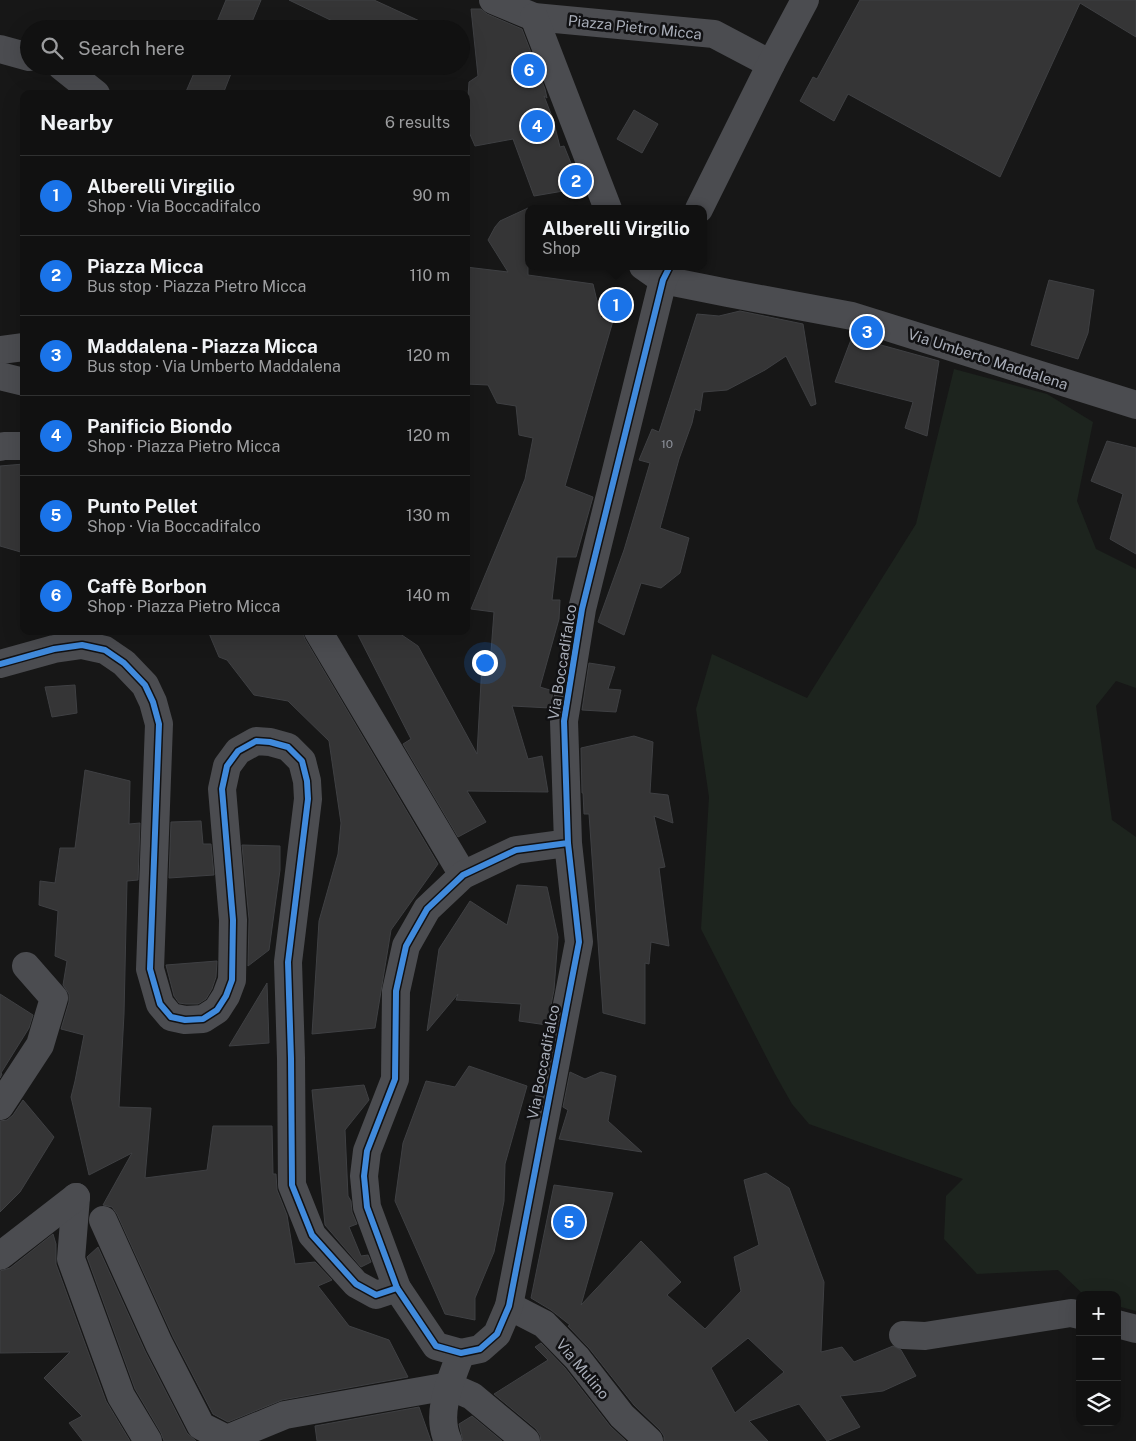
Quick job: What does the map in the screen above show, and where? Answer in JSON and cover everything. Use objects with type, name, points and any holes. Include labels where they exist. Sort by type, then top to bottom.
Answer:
[{"type":"street","name":"Piazza Pietro Micca","points":[[493,0],[534,17],[714,34],[771,64]]},
{"type":"street","points":[[701,205],[805,0]]},
{"type":"street","points":[[534,17],[606,205]]},
{"type":"street","points":[[0,49],[20,55]]},
{"type":"street","points":[[72,75],[91,90]]},
{"type":"street","name":"Via Umberto Maddalena","points":[[659,271],[728,293],[852,316],[1136,405]]},
{"type":"street","name":"Via Boccadifalco","points":[[460,1353],[480,1349],[497,1334],[510,1306],[579,942],[568,843],[564,721],[582,609],[659,271]]},
{"type":"street","points":[[0,350],[20,347]]},
{"type":"street","points":[[0,376],[20,381]]},
{"type":"street","points":[[0,447],[20,446]]},
{"type":"street","points":[[320,635],[394,762],[463,875]]},
{"type":"street","points":[[0,664],[54,649],[82,645],[105,650],[124,663],[145,686],[153,702],[159,724],[150,969],[160,1004],[171,1017],[185,1020],[203,1019],[217,1010],[226,996],[232,980],[233,920],[222,789],[227,766],[238,751],[256,741],[270,742],[288,747],[302,761],[307,781],[308,799],[288,962],[292,1185],[312,1235],[356,1284],[376,1295],[397,1288]]},
{"type":"street","points":[[448,1441],[443,1411],[448,1386],[460,1353],[436,1346],[397,1288],[367,1207],[364,1176],[366,1151],[395,1080],[396,991],[406,946],[427,909],[463,875],[516,850],[568,843]]},
{"type":"street","points":[[0,1106],[40,1045],[54,998],[26,966]]},
{"type":"street","points":[[0,1256],[76,1197],[71,1259],[121,1396],[148,1441]]},
{"type":"street","points":[[103,1220],[159,1344],[201,1426],[227,1439],[285,1415],[448,1386],[472,1396],[526,1441]]},
{"type":"street","name":"Via Mulino","points":[[510,1306],[544,1324],[577,1358],[622,1416],[649,1441]]},
{"type":"street","points":[[903,1335],[924,1336],[1071,1312],[1076,1314]]},
{"type":"street","points":[[1121,1325],[1136,1329]]},
{"type":"shaded area","points":[[954,369],[1047,394],[1093,422],[1077,501],[1096,549],[1136,569],[1136,688],[1116,681],[1096,706],[1112,820],[1136,837],[1136,1311],[1121,1307],[1121,1291],[1080,1291],[1058,1270],[977,1274],[944,1239],[946,1196],[963,1179],[809,1124],[792,1104],[775,1074],[701,929],[709,797],[696,709],[712,654],[807,698],[916,524]]},
{"type":"building","points":[[226,0],[261,0],[253,20],[218,20]]},
{"type":"building","points":[[289,0],[374,0],[417,20],[330,20]]},
{"type":"building","points":[[860,0],[1136,0],[1136,37],[1080,3],[1000,177],[848,94],[834,121],[800,101],[813,77],[817,79]]},
{"type":"building","points":[[471,9],[481,9],[487,14],[522,29],[545,89],[547,98],[544,96],[553,119],[560,147],[564,146],[581,188],[534,196],[513,139],[475,146],[470,134],[470,90],[468,90],[469,82],[478,76]]},
{"type":"building","points":[[193,75],[230,75],[225,90],[187,90]]},
{"type":"building","points":[[634,110],[658,124],[642,153],[617,139]]},
{"type":"building","points":[[525,209],[525,270],[528,270],[528,275],[593,284],[601,318],[615,314],[565,486],[593,497],[576,557],[557,557],[552,600],[560,600],[559,619],[540,687],[553,691],[550,708],[512,706],[528,759],[542,756],[548,792],[467,791],[486,822],[458,837],[403,744],[411,739],[358,635],[402,635],[418,646],[477,754],[482,664],[490,665],[494,612],[471,609],[525,479],[533,438],[519,435],[516,406],[497,403],[488,385],[470,384],[470,267],[508,272],[488,240],[500,221]]},
{"type":"building","points":[[1049,280],[1094,290],[1088,333],[1078,359],[1031,345]]},
{"type":"building","points":[[740,311],[803,324],[816,404],[811,406],[786,356],[765,370],[727,390],[703,392],[700,411],[695,409],[660,528],[689,538],[680,573],[661,588],[641,583],[624,635],[598,622],[624,550],[650,463],[639,460],[652,429],[659,432],[697,314],[719,316]]},
{"type":"building","points":[[852,337],[939,361],[927,436],[905,428],[913,402],[835,382]]},
{"type":"building","points":[[1107,441],[1136,448],[1136,554],[1110,539],[1123,494],[1091,481]]},
{"type":"building","points":[[20,464],[20,552],[0,546],[0,466]]},
{"type":"building","points":[[210,635],[304,635],[438,864],[391,930],[375,1028],[312,1034],[319,921],[338,854],[341,823],[329,741],[288,701],[254,695],[227,660],[219,657]]},
{"type":"building","points":[[589,663],[615,667],[608,689],[621,690],[616,712],[582,710]]},
{"type":"building","points":[[75,685],[77,713],[52,717],[45,687]]},
{"type":"building","points":[[634,736],[653,742],[650,793],[668,795],[673,823],[654,816],[665,867],[659,868],[669,946],[651,942],[649,964],[645,963],[645,1024],[603,1013],[589,814],[584,814],[582,793],[581,748]]},
{"type":"building","points":[[85,770],[130,781],[129,824],[140,823],[138,880],[127,881],[124,1014],[119,1107],[151,1108],[145,1178],[207,1170],[213,1126],[272,1126],[273,1174],[276,1174],[277,1190],[287,1215],[295,1264],[315,1262],[332,1280],[318,1286],[349,1326],[389,1340],[408,1377],[282,1400],[228,1422],[213,1414],[173,1337],[117,1214],[112,1207],[103,1205],[132,1153],[89,1175],[71,1097],[84,1035],[61,1029],[69,1002],[69,994],[63,985],[67,961],[55,956],[58,911],[39,905],[40,881],[55,883],[60,848],[75,848]]},
{"type":"building","points":[[201,821],[203,844],[211,844],[214,875],[169,878],[171,822]]},
{"type":"building","points":[[242,845],[280,846],[280,870],[269,950],[248,966],[249,919]]},
{"type":"building","points":[[517,885],[547,887],[558,937],[554,990],[547,1025],[519,1021],[521,1004],[456,1000],[458,994],[427,1031],[439,949],[470,901],[507,925]]},
{"type":"building","points":[[217,961],[216,977],[206,999],[198,1004],[179,1003],[174,996],[166,965]]},
{"type":"building","points":[[267,983],[269,1043],[229,1046]]},
{"type":"building","points":[[0,994],[33,1015],[29,1028],[1,1073],[0,1078]]},
{"type":"building","points":[[469,1066],[527,1086],[505,1164],[504,1201],[494,1252],[475,1298],[475,1320],[445,1314],[395,1201],[403,1143],[426,1081],[455,1087]]},
{"type":"building","points":[[570,1072],[585,1079],[601,1072],[616,1076],[608,1121],[642,1152],[559,1139],[568,1110],[563,1107]]},
{"type":"building","points":[[364,1085],[369,1100],[345,1130],[348,1196],[357,1224],[349,1227],[361,1256],[368,1255],[371,1262],[361,1267],[325,1225],[312,1090]]},
{"type":"building","points":[[23,1100],[54,1137],[20,1192],[0,1212],[0,1121],[7,1120],[13,1115]]},
{"type":"building","points":[[766,1173],[789,1188],[824,1282],[821,1352],[842,1347],[854,1362],[893,1346],[901,1350],[916,1376],[883,1391],[840,1396],[860,1427],[827,1441],[799,1404],[749,1421],[768,1441],[664,1441],[664,1436],[660,1430],[634,1405],[589,1348],[568,1326],[570,1325],[551,1310],[531,1298],[554,1185],[613,1193],[581,1305],[641,1241],[681,1282],[667,1295],[705,1329],[741,1291],[734,1257],[759,1245],[744,1180]],"holes":[[[748,1338],[784,1372],[735,1413],[711,1368]]]},
{"type":"building","points":[[53,1234],[56,1244],[56,1264],[106,1401],[130,1441],[83,1441],[69,1423],[82,1416],[44,1378],[70,1352],[0,1353],[0,1271],[10,1268]]},
{"type":"building","points":[[98,1247],[145,1351],[187,1433],[196,1441],[164,1441],[135,1389],[87,1257]]},
{"type":"building","points":[[541,1343],[565,1368],[610,1426],[626,1441],[541,1441],[536,1429],[494,1394],[548,1360],[535,1347]]},
{"type":"building","points":[[419,1407],[431,1441],[317,1441],[315,1426]]},
{"type":"building","points":[[472,1416],[502,1441],[463,1441],[459,1424]]},
{"type":"cycle path","points":[[568,843],[564,721],[582,609],[663,280],[668,270]]},
{"type":"cycle path","points":[[0,664],[54,649],[82,645],[105,650],[124,663],[145,685],[153,702],[159,724],[150,969],[160,1004],[171,1017],[185,1020],[203,1019],[217,1010],[226,996],[232,980],[233,920],[222,789],[227,766],[238,751],[256,741],[270,742],[288,747],[302,761],[307,781],[308,799],[288,962],[292,1185],[312,1235],[356,1284],[376,1295],[397,1288]]},
{"type":"cycle path","points":[[568,843],[579,942],[509,1306],[497,1334],[480,1349],[461,1353],[436,1346],[397,1288],[367,1207],[364,1176],[367,1151],[395,1079],[396,991],[406,946],[427,909],[463,875],[516,850],[568,843]]},
{"type":"place","name":"Caffè Borbon","points":[[529,70]]},
{"type":"place","name":"Panificio Biondo","points":[[537,126]]},
{"type":"place","name":"Piazza Micca","points":[[576,181]]},
{"type":"place","name":"Alberelli Virgilio","points":[[616,305]]},
{"type":"place","name":"Maddalena - Piazza Micca","points":[[867,332]]},
{"type":"place","name":"Punto Pellet","points":[[569,1222]]}]
